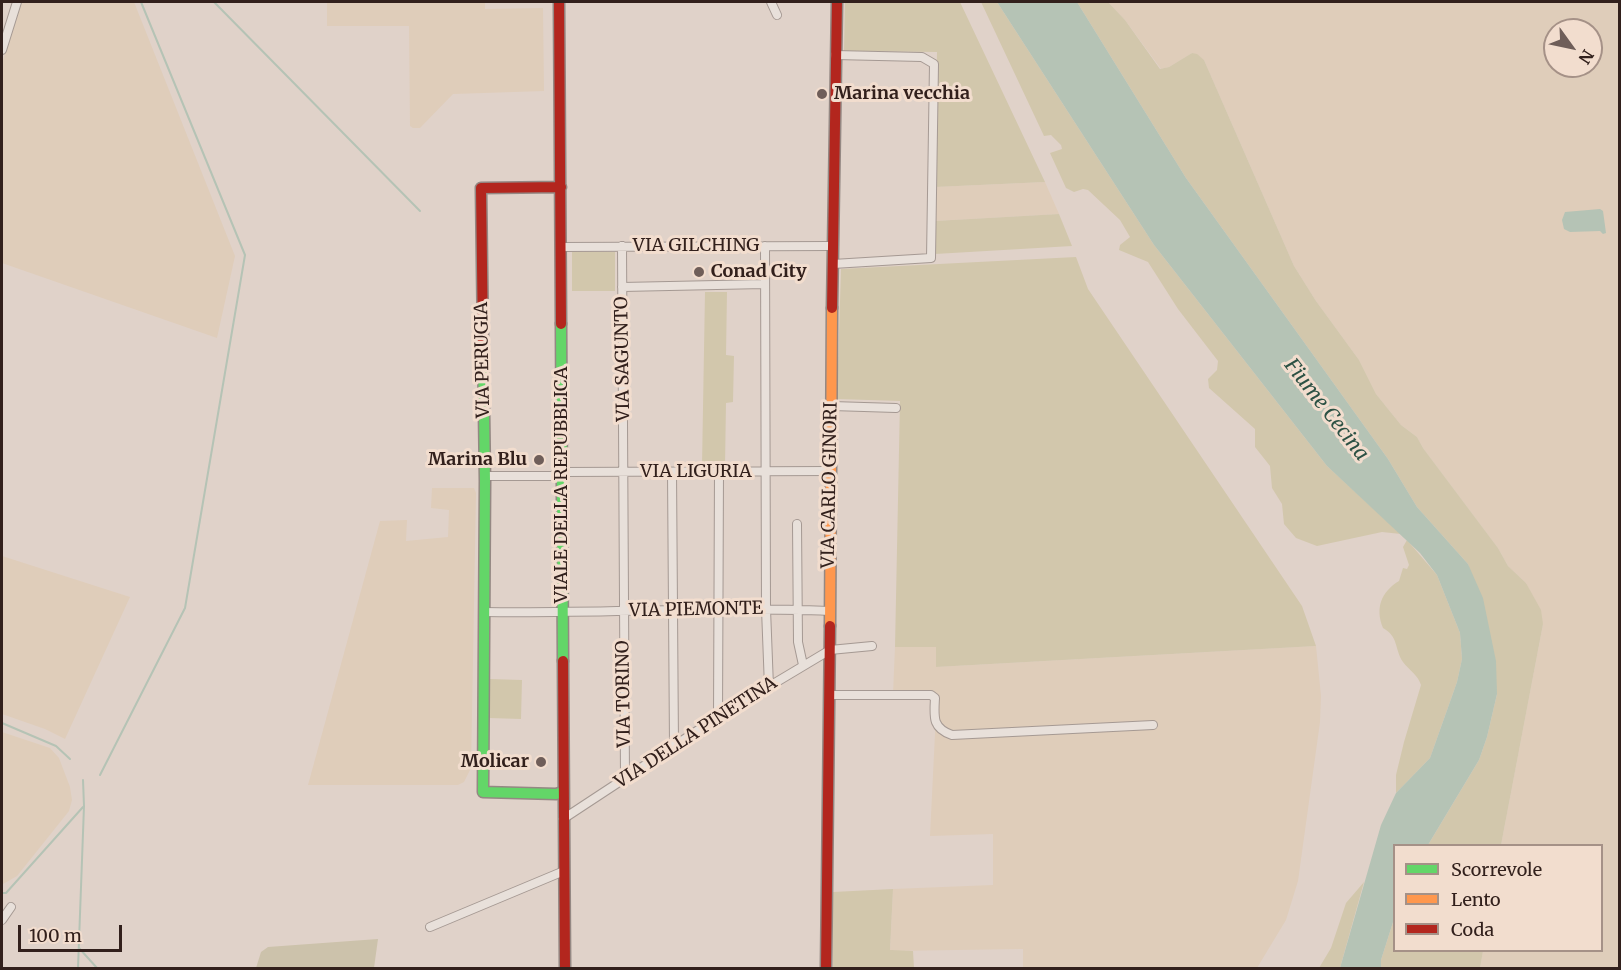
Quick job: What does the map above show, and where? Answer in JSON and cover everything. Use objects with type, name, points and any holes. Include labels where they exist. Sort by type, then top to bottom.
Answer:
[{"type":"street","points":[[2,50],[17,2]]},
{"type":"street","name":"VIALE DELLA REPUBBLICA","points":[[559,2],[565,969]]},
{"type":"street","points":[[771,2],[777,15]]},
{"type":"street","name":"VIA CARLO GINORI","points":[[826,969],[832,246],[837,2]]},
{"type":"street","points":[[833,264],[931,258],[934,87],[934,64],[922,57],[836,55]]},
{"type":"street","name":"VIA PERUGIA","points":[[561,187],[481,188],[485,476],[483,792],[556,794],[563,792]]},
{"type":"street","name":"VIA SAGUNTO","points":[[622,246],[623,611]]},
{"type":"street","points":[[765,246],[768,687]]},
{"type":"street","name":"VIA GILCHING","points":[[560,247],[832,246]]},
{"type":"street","points":[[622,287],[764,284]]},
{"type":"street","points":[[832,406],[896,408]]},
{"type":"street","points":[[718,471],[718,717]]},
{"type":"street","name":"VIA LIGURIA","points":[[485,476],[552,477],[562,472],[830,471]]},
{"type":"street","points":[[672,472],[674,746]]},
{"type":"street","points":[[797,524],[798,642],[803,665]]},
{"type":"street","name":"VIA PIEMONTE","points":[[484,612],[829,610]]},
{"type":"street","name":"VIA TORINO","points":[[623,611],[625,778]]},
{"type":"street","points":[[830,650],[872,646]]},
{"type":"street","name":"VIA DELLA PINETINA","points":[[563,819],[718,717],[830,650]]},
{"type":"street","points":[[829,695],[930,695],[935,698],[933,718],[942,731],[952,735],[1153,725]]},
{"type":"street","points":[[430,927],[564,871]]},
{"type":"street","points":[[2,920],[11,907]]},
{"type":"shaded area","points":[[22,2],[134,2],[235,256],[217,338],[2,263],[2,63]]},
{"type":"shaded area","points":[[327,2],[485,2],[485,9],[543,8],[544,91],[453,94],[420,128],[413,128],[410,126],[409,26],[327,26]]},
{"type":"shaded area","points":[[845,2],[960,2],[1045,182],[935,187],[937,52],[844,51]]},
{"type":"shaded area","points":[[981,2],[997,2],[1154,245],[1327,466],[1401,534],[1382,532],[1317,546],[1296,538],[1284,524],[1282,504],[1272,488],[1270,466],[1255,447],[1255,429],[1209,388],[1208,379],[1217,370],[1218,361],[1178,309],[1148,262],[1119,250],[1120,245],[1130,237],[1120,220],[1088,190],[1074,192],[1066,188],[1050,153],[1062,149],[1061,145],[1051,135],[1044,136]]},
{"type":"shaded area","points":[[1077,2],[1108,2],[1125,20],[1160,69],[1169,67],[1192,53],[1204,60],[1294,266],[1316,301],[1359,360],[1376,394],[1401,425],[1417,437],[1498,548],[1508,566],[1526,583],[1541,610],[1543,624],[1501,844],[1429,844],[1479,760],[1497,694],[1468,564],[1417,507],[1388,459],[1186,178]]},
{"type":"shaded area","points":[[1108,2],[1619,2],[1619,968],[1480,968],[1483,952],[1603,952],[1603,844],[1501,844],[1543,624],[1526,583],[1508,566],[1498,548],[1417,437],[1401,425],[1376,394],[1359,360],[1316,301],[1294,266],[1204,60],[1192,53],[1169,67],[1161,69],[1125,20]]},
{"type":"shaded area","points":[[1045,182],[1059,214],[935,221],[935,187]]},
{"type":"shaded area","points":[[1059,214],[1072,246],[935,254],[935,221]]},
{"type":"shaded area","points":[[572,252],[615,252],[615,291],[572,291]]},
{"type":"shaded area","points":[[1076,257],[1088,289],[1302,606],[1316,646],[936,667],[936,647],[895,647],[900,401],[837,399],[841,269]]},
{"type":"shaded area","points":[[705,292],[727,292],[726,355],[734,356],[733,402],[726,403],[725,466],[702,466]]},
{"type":"shaded area","points":[[432,488],[474,488],[476,493],[471,768],[464,782],[458,785],[308,785],[380,521],[407,520],[406,541],[448,537],[449,510],[431,508]]},
{"type":"shaded area","points":[[1407,540],[1437,575],[1460,633],[1462,659],[1457,682],[1430,758],[1396,793],[1396,775],[1421,685],[1416,675],[1400,657],[1392,635],[1383,628],[1380,607],[1384,595],[1399,581],[1403,568],[1407,569],[1409,565],[1403,547]]},
{"type":"shaded area","points":[[2,556],[130,597],[65,739],[45,729],[2,714]]},
{"type":"shaded area","points":[[1316,646],[1321,696],[1320,722],[1298,881],[1286,920],[1257,968],[1023,968],[1023,949],[890,951],[893,889],[993,885],[993,834],[930,836],[937,693],[893,694],[895,647],[936,647],[936,667]]},
{"type":"shaded area","points":[[490,679],[522,680],[521,719],[489,718]]},
{"type":"shaded area","points":[[2,732],[50,748],[59,758],[70,787],[72,800],[69,811],[17,876],[3,884],[2,884]]},
{"type":"shaded area","points":[[1364,882],[1340,968],[1319,968],[1331,948],[1346,903]]},
{"type":"shaded area","points":[[893,889],[890,950],[913,951],[914,968],[833,968],[833,892]]},
{"type":"shaded area","points":[[1393,922],[1393,952],[1483,952],[1480,968],[1381,968],[1381,960]]},
{"type":"shaded area","points":[[378,939],[374,968],[256,968],[261,952],[268,947]]},
{"type":"water","name":"Fiume Cecina","points":[[997,2],[1077,2],[1186,178],[1388,459],[1417,507],[1468,564],[1483,598],[1496,661],[1497,694],[1487,737],[1479,760],[1429,844],[1393,844],[1393,922],[1381,960],[1381,968],[1340,968],[1381,825],[1396,793],[1430,758],[1457,682],[1462,659],[1460,633],[1437,575],[1420,553],[1327,466],[1154,245]]},
{"type":"water","points":[[1600,209],[1603,211],[1606,233],[1603,234],[1600,231],[1570,232],[1564,229],[1562,220],[1565,212]]},
{"type":"waterway","points":[[100,775],[185,608],[245,255],[141,2]]},
{"type":"waterway","points":[[214,2],[420,211]]},
{"type":"waterway","points":[[2,723],[56,746],[70,759]]},
{"type":"waterway","points":[[78,968],[83,780]]},
{"type":"waterway","points":[[2,893],[6,893],[83,807]]},
{"type":"waterway","points":[[79,948],[97,968]]},
{"type":"traffic: fast","points":[[561,324],[563,661]]},
{"type":"traffic: fast","points":[[483,342],[485,481],[483,792],[556,794],[563,792]]},
{"type":"traffic: slow","points":[[830,626],[832,308]]},
{"type":"traffic: jam","points":[[559,2],[561,324]]},
{"type":"traffic: jam","points":[[832,308],[837,2]]},
{"type":"traffic: jam","points":[[483,342],[481,188],[561,187]]},
{"type":"traffic: jam","points":[[826,968],[830,626]]},
{"type":"traffic: jam","points":[[563,661],[565,968]]},
{"type":"place","name":"Marina vecchia","points":[[822,94]]},
{"type":"place","name":"Conad City","points":[[699,272]]},
{"type":"place","name":"Marina Blu","points":[[539,460]]},
{"type":"place","name":"Molicar","points":[[541,762]]}]
